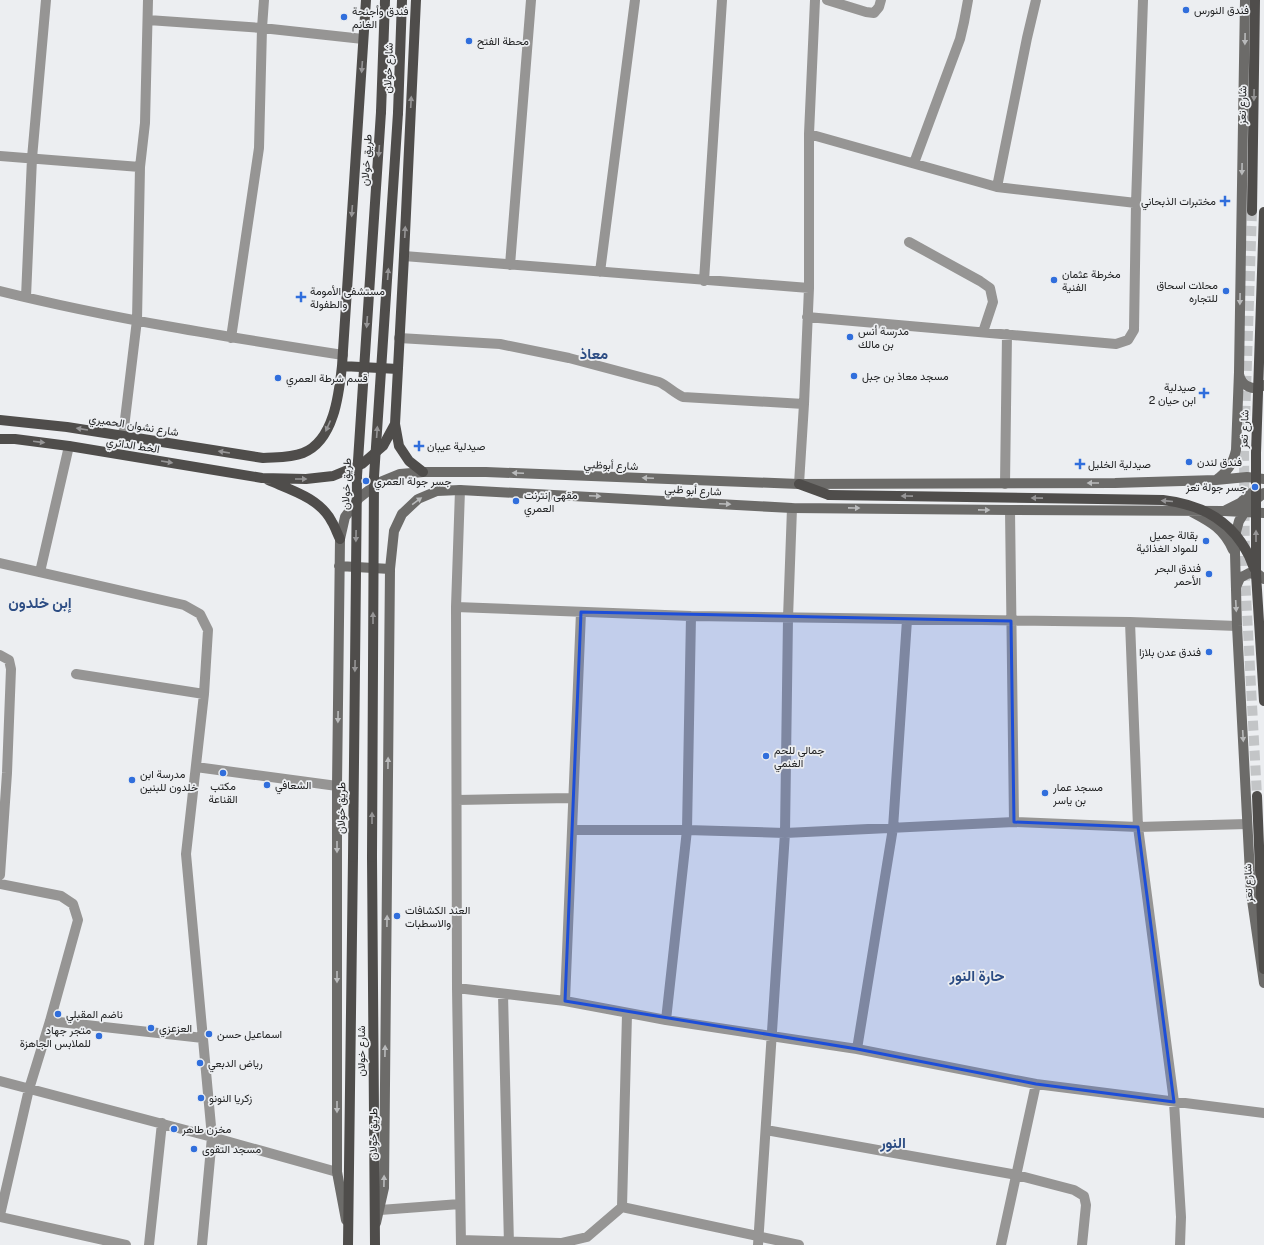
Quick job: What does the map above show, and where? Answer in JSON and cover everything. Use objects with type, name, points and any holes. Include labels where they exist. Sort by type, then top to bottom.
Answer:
[{"type":"main road","name":"طريق خولان","points":[[339,389],[343,355],[366,0]]},
{"type":"main road","name":"شارع خولان","points":[[381,112],[385,0]]},
{"type":"main road","name":"شارع خولان","points":[[374,1245],[372,857],[374,477],[398,114],[402,0]]},
{"type":"main road","points":[[416,0],[395,424],[399,446],[409,461],[423,472]]},
{"type":"main road","points":[[1216,480],[1229,468],[1234,460],[1236,450],[1246,0]]},
{"type":"main road","name":"شارع تعز","points":[[1252,211],[1255,0]]},
{"type":"main road","name":"طريق خولان","points":[[353,857],[357,476],[381,112]]},
{"type":"main road","name":"شارع تعز","points":[[1264,206],[1256,453],[1264,700]]},
{"type":"main road","points":[[342,366],[398,369]]},
{"type":"main road","points":[[1238,372],[1242,382],[1246,386],[1257,388],[1264,385]]},
{"type":"main road","name":"شارع نشوان الحميري","points":[[0,420],[67,426],[263,458],[285,457],[303,453],[318,444],[328,428],[335,409],[339,389]]},
{"type":"main road","points":[[262,478],[306,480],[333,476],[362,464],[383,446],[395,424]]},
{"type":"main road","name":"الخط الدائري","points":[[0,439],[15,439],[69,446],[262,478]]},
{"type":"main road","name":"شارع أبوظبي","points":[[340,539],[346,517],[359,498],[378,483],[400,474],[423,472],[486,472],[799,484],[1115,483],[1216,480],[1263,476]]},
{"type":"main road","points":[[486,472],[481,476],[481,487],[486,490]]},
{"type":"main road","points":[[1224,511],[1247,498],[1263,476]]},
{"type":"main road","points":[[262,478],[306,496],[322,508],[332,521],[340,539]]},
{"type":"main road","points":[[1115,483],[1120,484],[1127,489],[1130,498],[1125,507],[1117,510]]},
{"type":"main road","points":[[799,484],[829,495],[1163,500],[1180,502],[1198,507],[1216,517],[1229,528],[1245,549],[1260,577]]},
{"type":"main road","name":"شارع أبو ظبي","points":[[394,531],[402,514],[418,499],[438,491],[460,490],[486,490],[792,508],[1189,510],[1264,513]]},
{"type":"main road","points":[[1264,493],[1254,499],[1244,511],[1236,532],[1235,553],[1235,589],[1251,893],[1264,983]]},
{"type":"main road","points":[[1189,510],[1218,527],[1229,539],[1235,553]]},
{"type":"main road","name":"طريق خولان","points":[[374,1233],[384,1188],[390,569],[394,531]]},
{"type":"main road","name":"طريق خولان","points":[[340,539],[337,786],[337,1172],[348,1232]]},
{"type":"main road","points":[[339,566],[390,569]]},
{"type":"main road","points":[[1235,589],[1240,578],[1249,573],[1259,575],[1260,577]]},
{"type":"main road","name":"شارع تعز","points":[[1256,796],[1264,969]]},
{"type":"main road","name":"شارع خولان","points":[[348,1245],[353,857]]},
{"type":"street","points":[[26,297],[32,158],[46,0]]},
{"type":"street","points":[[123,436],[137,320],[140,167],[145,123],[148,0]]},
{"type":"street","points":[[231,338],[259,148],[264,0]]},
{"type":"street","points":[[510,265],[531,0]]},
{"type":"street","points":[[600,272],[635,0]]},
{"type":"street","points":[[704,281],[722,0]]},
{"type":"street","points":[[799,484],[809,288],[809,134],[815,0]]},
{"type":"street","points":[[827,0],[874,13],[881,0]]},
{"type":"street","points":[[914,163],[960,39],[968,0]]},
{"type":"street","points":[[998,187],[1027,38],[1036,0]]},
{"type":"street","points":[[807,317],[1116,344],[1128,340],[1134,330],[1136,203],[1143,0]]},
{"type":"street","points":[[148,20],[262,28],[363,39]]},
{"type":"street","points":[[809,134],[998,187],[1136,203]]},
{"type":"street","points":[[0,156],[140,167]]},
{"type":"street","points":[[909,242],[990,288],[993,302],[983,332]]},
{"type":"street","points":[[404,256],[704,281],[809,288]]},
{"type":"street","points":[[0,291],[231,338],[343,355]]},
{"type":"street","points":[[1005,484],[1007,334]]},
{"type":"street","points":[[399,338],[500,344],[554,355],[659,382],[669,387],[675,394],[683,397],[804,404]]},
{"type":"street","points":[[40,572],[69,446]]},
{"type":"street","points":[[460,490],[456,607],[457,988],[461,1242],[561,1244],[587,1237],[622,1207],[627,1014]]},
{"type":"street","points":[[759,1240],[785,833],[788,618],[792,508]]},
{"type":"street","points":[[1010,510],[1014,822]]},
{"type":"street","points":[[0,563],[184,605],[200,614],[208,630],[204,694],[186,854],[212,1137],[202,1245]]},
{"type":"street","points":[[456,607],[691,616],[1130,622],[1237,626]]},
{"type":"street","points":[[565,1001],[581,612]]},
{"type":"street","points":[[666,1020],[687,830],[691,616]]},
{"type":"street","points":[[857,1049],[893,828],[907,620]]},
{"type":"street","points":[[1130,622],[1138,827],[1174,1102],[1181,1217],[1180,1245]]},
{"type":"street","points":[[0,655],[9,660],[11,669],[4,773],[0,875]]},
{"type":"street","points":[[76,674],[204,694]]},
{"type":"street","points":[[196,767],[337,786]]},
{"type":"street","points":[[457,800],[573,798]]},
{"type":"street","points":[[572,830],[687,830],[785,833],[1014,822],[1138,827],[1248,824]]},
{"type":"street","points":[[0,884],[61,896],[73,904],[78,920],[50,1021],[29,1089],[0,1216],[126,1245]]},
{"type":"street","points":[[457,988],[565,1001],[627,1014],[857,1049],[1036,1084],[1264,1113]]},
{"type":"street","points":[[503,994],[509,1243]]},
{"type":"street","points":[[50,1021],[203,1038]]},
{"type":"street","points":[[0,1081],[212,1137],[337,1172]]},
{"type":"street","points":[[1001,1245],[1036,1084]]},
{"type":"street","points":[[150,1245],[162,1124]]},
{"type":"street","points":[[766,1130],[1016,1175],[1074,1190],[1084,1196],[1086,1205],[1082,1245]]},
{"type":"street","points":[[380,1210],[460,1204]]},
{"type":"street","points":[[622,1207],[759,1240],[799,1245]]},
{"type":"highlighted area","points":[[581,612],[1011,621],[1014,822],[1138,827],[1174,1102],[1036,1084],[857,1049],[565,1001]]},
{"type":"tunnel","points":[[1252,211],[1244,452],[1245,576],[1257,796]]},
{"type":"place","name":"فندق النورس","points":[[1186,10]]},
{"type":"place","name":"فندق وأجنحة الغانم","points":[[344,17]]},
{"type":"place","name":"محطة الفتح","points":[[469,41]]},
{"type":"place","name":"مختبرات الذبحاني","points":[[1225,201]]},
{"type":"place","name":"مخرطة عثمان الفنية","points":[[1054,280]]},
{"type":"place","name":"محلات اسحاق للتجاره","points":[[1226,291]]},
{"type":"place","name":"مستشفى الأمومة والطفولة","points":[[301,297]]},
{"type":"place","name":"مدرسة أنس بن مالك","points":[[850,337]]},
{"type":"place","name":"مسجد معاذ بن جبل","points":[[854,376]]},
{"type":"place","name":"قسم شرطة العمري","points":[[278,378]]},
{"type":"place","name":"صيدلية ابن حيان 2","points":[[1204,393]]},
{"type":"place","name":"صيدلية عيبان","points":[[419,446]]},
{"type":"place","name":"فندق لندن","points":[[1189,462]]},
{"type":"place","name":"صيدلية الخليل","points":[[1080,464]]},
{"type":"place","name":"جسر جولة العمري","points":[[366,481]]},
{"type":"place","name":"جسر جولة تعز","points":[[1255,487]]},
{"type":"place","name":"مقهى إنترنت العمري","points":[[516,501]]},
{"type":"place","name":"بقالة جميل للمواد الغذائية","points":[[1206,541]]},
{"type":"place","name":"فندق البحر الأحمر","points":[[1209,574]]},
{"type":"place","name":"فندق عدن بلازا","points":[[1209,652]]},
{"type":"place","name":"جمالي للحم الغنمي","points":[[766,756]]},
{"type":"place","name":"مكتب القناعة","points":[[223,773]]},
{"type":"place","name":"مدرسة ابن خلدون للبنين","points":[[132,780]]},
{"type":"place","name":"الشعافي","points":[[267,785]]},
{"type":"place","name":"مسجد عمار بن ياسر","points":[[1045,793]]},
{"type":"place","name":"العند الكشافات والاسطبات","points":[[397,916]]},
{"type":"place","name":"ناضم المقبلي","points":[[58,1014]]},
{"type":"place","name":"العزعزي","points":[[151,1028]]},
{"type":"place","name":"اسماعيل حسن","points":[[209,1034]]},
{"type":"place","name":"متجر جهاد للملابس الجاهزة","points":[[99,1036]]},
{"type":"place","name":"رياض الدبعي","points":[[200,1063]]},
{"type":"place","name":"زكريا النونو","points":[[201,1098]]},
{"type":"place","name":"مخزن طاهر","points":[[174,1129]]},
{"type":"place","name":"مسجد التقوى","points":[[194,1149]]},
{"type":"district","name":"معاذ","points":[[594,353]]},
{"type":"district","name":"إبن خلدون","points":[[40,602]]},
{"type":"district","name":"حارة النور","points":[[977,975]]},
{"type":"district","name":"النور","points":[[893,1142]]}]
